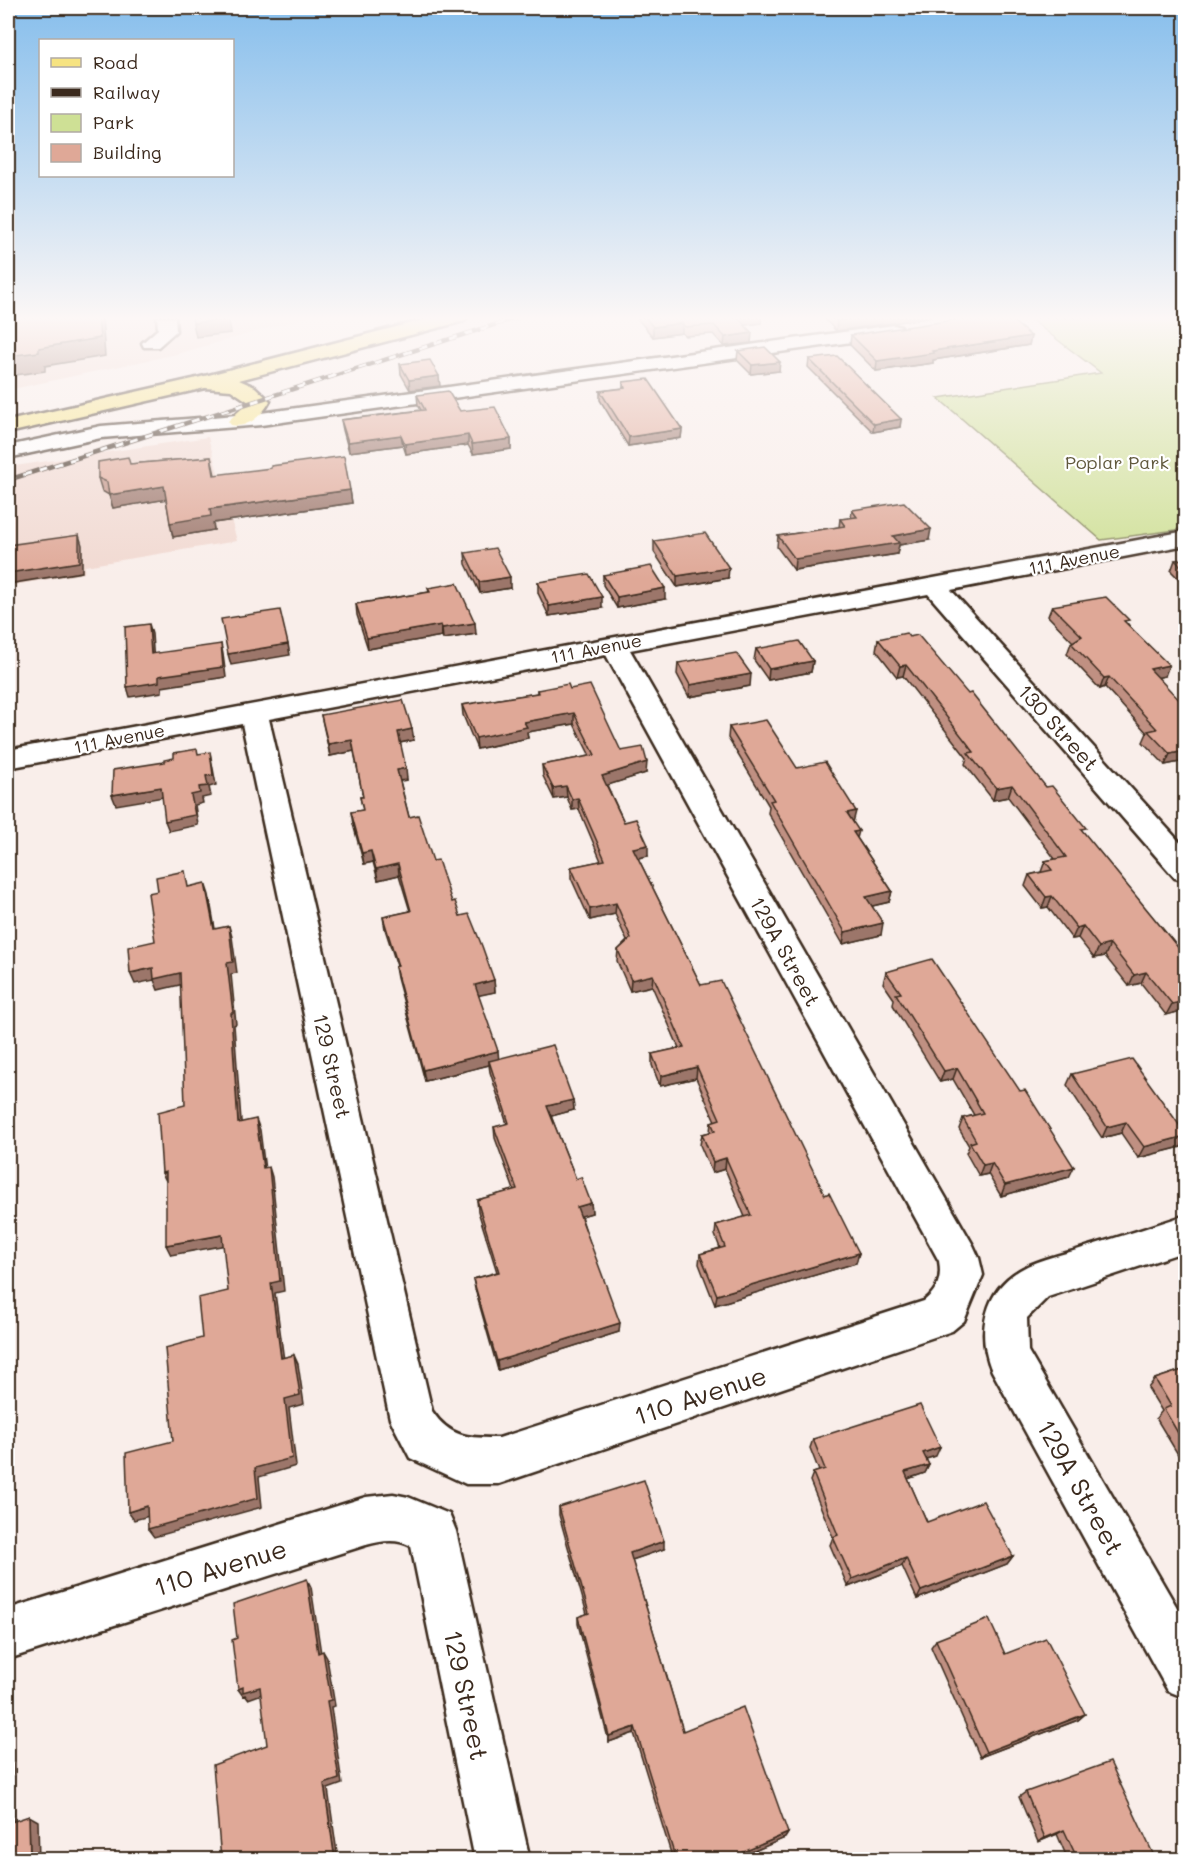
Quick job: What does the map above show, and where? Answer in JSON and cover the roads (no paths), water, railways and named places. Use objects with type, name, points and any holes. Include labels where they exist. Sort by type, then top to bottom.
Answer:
[{"type":"main road","points":[[8,409],[29,404]]},
{"type":"main road","points":[[8,427],[110,404]]},
{"type":"main road","points":[[240,431],[258,404]]},
{"type":"street","points":[[8,452],[101,432],[240,431],[423,404]]},
{"type":"street","name":"111 Avenue","points":[[8,759],[1185,538]]},
{"type":"street","name":"130 Street","points":[[933,585],[1185,870]]},
{"type":"street","name":"129A Street","points":[[615,645],[959,1258]]},
{"type":"street","name":"129 Street","points":[[254,713],[412,1419]]},
{"type":"street","name":"129A Street","points":[[1185,1233],[1035,1283],[1017,1296],[1008,1310],[1003,1328],[1007,1356],[1185,1673]]},
{"type":"street","name":"110 Avenue","points":[[412,1419],[426,1442],[466,1461],[500,1461],[937,1317],[949,1307],[962,1275],[959,1258]]},
{"type":"street","name":"110 Avenue","points":[[8,1634],[388,1515],[411,1520],[432,1531]]},
{"type":"street","name":"129 Street","points":[[432,1531],[503,1860]]},
{"type":"railway","points":[[8,480],[246,404]]},
{"type":"park label","name":"Poplar Park","points":[[1117,462]]}]
